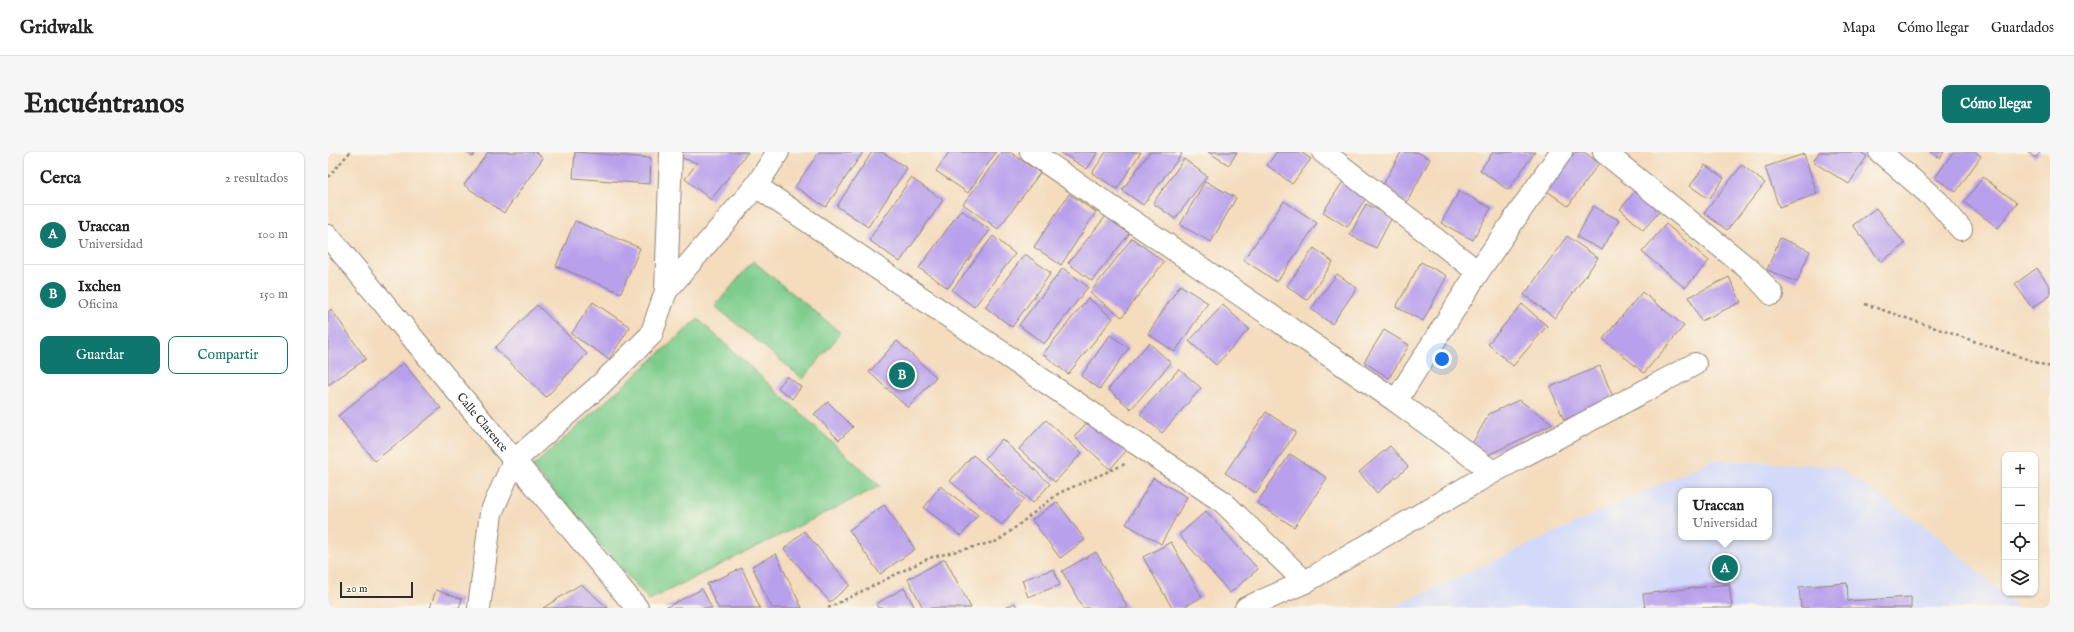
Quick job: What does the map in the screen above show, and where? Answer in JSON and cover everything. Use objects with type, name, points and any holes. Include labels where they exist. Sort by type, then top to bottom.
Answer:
[{"type":"street","points":[[479,608],[491,513],[514,461],[598,386],[651,336],[666,292],[671,152]]},
{"type":"street","points":[[666,292],[756,186],[778,152]]},
{"type":"street","points":[[1031,152],[1396,401],[1492,472]]},
{"type":"street","points":[[1323,152],[1478,272]]},
{"type":"street","points":[[1396,401],[1478,272],[1561,152]]},
{"type":"street","points":[[1604,152],[1752,271],[1772,294]]},
{"type":"street","points":[[1880,152],[1938,201],[1961,228]]},
{"type":"street","points":[[756,186],[1223,502],[1306,582]]},
{"type":"street","name":"Calle Clarence","points":[[328,236],[637,608]]},
{"type":"street","points":[[1246,608],[1306,582],[1492,472],[1695,364]]},
{"type":"path","points":[[328,177],[350,152]]},
{"type":"path","points":[[1865,304],[2050,367]]},
{"type":"path","points":[[828,608],[928,558],[998,541],[1059,493],[1151,454]]},
{"type":"shaded area","points":[[1712,460],[1836,466],[1932,531],[2002,593],[2002,596],[2006,596],[2015,604],[2016,608],[1391,608]]},
{"type":"green space","points":[[753,261],[841,333],[803,379],[715,306]]},
{"type":"green space","points":[[698,319],[880,486],[649,600],[532,467]]},
{"type":"building","points":[[466,152],[476,152],[472,157]]},
{"type":"building","points":[[488,152],[536,152],[543,158],[504,213],[464,185]]},
{"type":"building","points":[[575,152],[651,158],[650,184],[573,178]]},
{"type":"building","points":[[682,152],[748,152],[711,200],[685,179],[697,163],[682,158]]},
{"type":"building","points":[[819,152],[863,152],[826,207],[795,187]]},
{"type":"building","points":[[872,152],[882,152],[907,168],[868,227],[837,206]]},
{"type":"building","points":[[949,152],[996,152],[968,193],[936,171]]},
{"type":"building","points":[[1002,152],[1010,152],[1040,173],[998,229],[963,204]]},
{"type":"building","points":[[1060,152],[1098,152],[1087,169]]},
{"type":"building","points":[[1106,152],[1141,152],[1117,189],[1092,173]]},
{"type":"building","points":[[1150,152],[1179,152],[1182,154],[1143,205],[1122,190]]},
{"type":"building","points":[[1208,152],[1237,152],[1229,165]]},
{"type":"building","points":[[1277,152],[1301,152],[1311,159],[1292,184],[1267,165]]},
{"type":"building","points":[[1401,152],[1417,152],[1430,159],[1406,204],[1380,190]]},
{"type":"building","points":[[1493,152],[1535,152],[1508,190],[1480,170]]},
{"type":"building","points":[[1575,152],[1584,152],[1599,163],[1568,206],[1547,191]]},
{"type":"building","points":[[1819,152],[1860,152],[1867,156],[1849,184],[1813,162]]},
{"type":"building","points":[[1930,152],[1944,152],[1940,158]]},
{"type":"building","points":[[1953,152],[1975,152],[1981,156],[1956,192],[1935,178]]},
{"type":"building","points":[[2028,152],[2041,152],[2035,158]]},
{"type":"building","points":[[1804,154],[1817,194],[1779,207],[1765,167]]},
{"type":"building","points":[[1184,159],[1207,176],[1175,219],[1153,203]]},
{"type":"building","points":[[1705,165],[1724,178],[1709,199],[1690,186]]},
{"type":"building","points":[[1742,165],[1765,183],[1727,230],[1704,213]]},
{"type":"building","points":[[1983,177],[2017,203],[1998,228],[1964,202]]},
{"type":"building","points":[[911,178],[943,200],[900,262],[869,240]]},
{"type":"building","points":[[1344,180],[1368,195],[1347,227],[1323,212]]},
{"type":"building","points":[[1205,181],[1236,198],[1211,242],[1180,225]]},
{"type":"building","points":[[1638,188],[1662,209],[1643,230],[1620,209]]},
{"type":"building","points":[[1459,191],[1491,208],[1473,240],[1441,223]]},
{"type":"building","points":[[1069,194],[1096,212],[1061,265],[1034,247]]},
{"type":"building","points":[[1284,201],[1317,223],[1277,282],[1244,260]]},
{"type":"building","points":[[1366,204],[1392,217],[1376,248],[1350,235]]},
{"type":"building","points":[[1593,206],[1619,220],[1602,250],[1577,237]]},
{"type":"building","points":[[1876,208],[1905,244],[1881,262],[1853,225]]},
{"type":"building","points":[[961,210],[990,230],[948,288],[919,268]]},
{"type":"building","points":[[1106,216],[1129,234],[1092,281],[1068,263]]},
{"type":"building","points":[[575,221],[640,248],[621,293],[556,266]]},
{"type":"building","points":[[1666,224],[1709,261],[1685,288],[1642,252]]},
{"type":"building","points":[[993,236],[1015,254],[974,307],[952,290]]},
{"type":"building","points":[[1567,236],[1598,258],[1555,318],[1524,295]]},
{"type":"building","points":[[1132,238],[1164,262],[1122,317],[1090,293]]},
{"type":"building","points":[[1780,238],[1810,251],[1797,282],[1767,270]]},
{"type":"building","points":[[1314,248],[1333,262],[1307,300],[1287,286]]},
{"type":"building","points":[[1025,254],[1051,273],[1012,327],[985,307]]},
{"type":"building","points":[[1421,262],[1447,276],[1423,321],[1396,307]]},
{"type":"building","points":[[1063,268],[1088,287],[1044,344],[1019,325]]},
{"type":"building","points":[[2037,268],[2050,287],[2050,296],[2032,308],[2015,284]]},
{"type":"building","points":[[1337,274],[1357,288],[1332,324],[1311,309]]},
{"type":"building","points":[[1729,277],[1741,302],[1701,321],[1689,297]]},
{"type":"building","points":[[1180,285],[1208,303],[1175,352],[1148,334]]},
{"type":"building","points":[[1642,292],[1684,326],[1644,373],[1603,339]]},
{"type":"building","points":[[1088,298],[1113,318],[1068,374],[1043,354]]},
{"type":"building","points":[[593,302],[630,327],[609,359],[571,334]]},
{"type":"building","points":[[1522,304],[1547,326],[1513,366],[1488,344]]},
{"type":"building","points":[[537,305],[587,354],[546,397],[495,348]]},
{"type":"building","points":[[1223,305],[1249,329],[1216,365],[1189,341]]},
{"type":"building","points":[[331,309],[366,359],[328,385],[328,312]]},
{"type":"building","points":[[1384,330],[1409,345],[1389,378],[1364,362]]},
{"type":"building","points":[[1110,335],[1129,348],[1100,389],[1081,376]]},
{"type":"building","points":[[897,341],[936,377],[908,408],[869,372]]},
{"type":"building","points":[[1149,343],[1171,363],[1131,409],[1108,389]]},
{"type":"building","points":[[403,363],[441,408],[375,461],[338,416]]},
{"type":"building","points":[[1600,366],[1614,399],[1564,420],[1550,387]]},
{"type":"building","points":[[1179,369],[1201,388],[1162,433],[1140,414]]},
{"type":"building","points":[[787,376],[801,387],[792,399],[778,388]]},
{"type":"building","points":[[1519,400],[1553,424],[1486,456],[1472,444],[1489,414]]},
{"type":"building","points":[[828,402],[853,427],[839,440],[814,414]]},
{"type":"building","points":[[1266,412],[1296,432],[1256,493],[1225,473]]},
{"type":"building","points":[[1092,418],[1127,450],[1110,469],[1074,436]]},
{"type":"building","points":[[1046,420],[1082,453],[1055,482],[1019,449]]},
{"type":"building","points":[[1002,439],[1050,484],[1033,503],[985,458]]},
{"type":"building","points":[[1390,446],[1408,467],[1377,493],[1359,472]]},
{"type":"building","points":[[1290,454],[1327,478],[1294,527],[1257,503]]},
{"type":"building","points":[[973,455],[1024,499],[1002,525],[950,481]]},
{"type":"building","points":[[1153,478],[1187,497],[1161,544],[1126,524]]},
{"type":"building","points":[[940,486],[978,515],[961,536],[924,508]]},
{"type":"building","points":[[1057,502],[1085,540],[1060,558],[1032,520]]},
{"type":"building","points":[[884,505],[915,549],[880,574],[849,530]]},
{"type":"building","points":[[1206,511],[1258,569],[1230,593],[1179,535]]},
{"type":"building","points":[[804,531],[850,585],[830,602],[784,549]]},
{"type":"building","points":[[1171,542],[1202,597],[1182,608],[1172,608],[1143,557]]},
{"type":"building","points":[[1096,552],[1128,608],[1083,608],[1062,571]]},
{"type":"building","points":[[776,554],[802,608],[772,608],[752,566]]},
{"type":"building","points":[[945,559],[971,608],[923,608],[908,579]]},
{"type":"building","points":[[742,568],[760,608],[718,608],[707,584]]},
{"type":"building","points":[[1054,569],[1060,585],[1028,597],[1022,580]]},
{"type":"building","points":[[1847,583],[1848,601],[1911,597],[1911,608],[1801,608],[1799,587]]},
{"type":"building","points":[[581,584],[608,608],[543,608]]},
{"type":"building","points":[[1729,584],[1732,608],[1645,608],[1643,594]]},
{"type":"building","points":[[904,588],[915,608],[878,608],[876,604]]},
{"type":"building","points":[[702,589],[712,608],[665,608]]},
{"type":"building","points":[[436,590],[462,599],[459,608],[430,608]]},
{"type":"building","points":[[1015,603],[1017,608],[1005,608]]},
{"type":"place","name":"Ixchen","points":[[902,375]]},
{"type":"place","name":"Uraccan","points":[[1725,568]]}]
